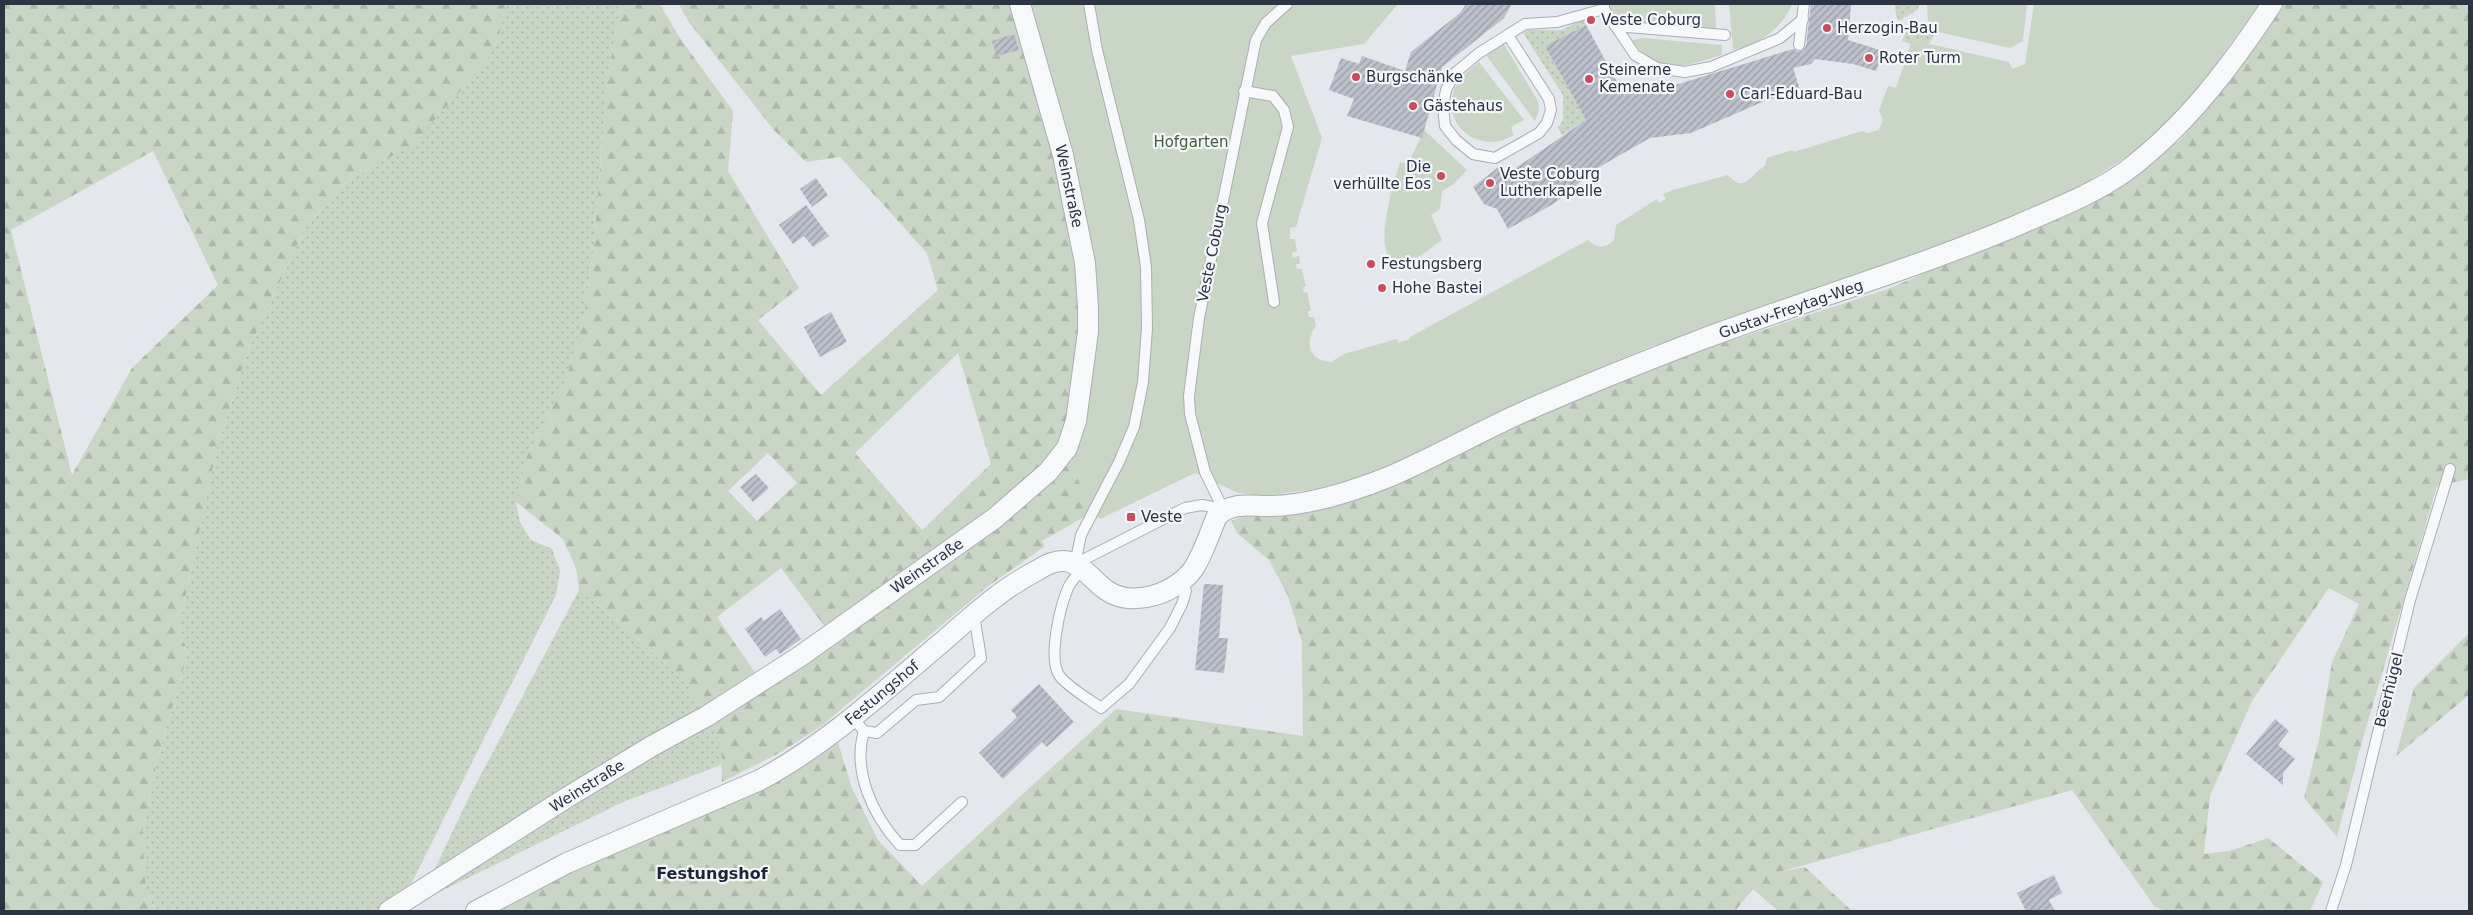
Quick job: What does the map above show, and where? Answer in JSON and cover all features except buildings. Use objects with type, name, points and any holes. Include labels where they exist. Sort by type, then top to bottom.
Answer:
[{"type":"street","name":"Weinstraße","points":[[389,911],[566,798],[652,746],[707,716],[799,657],[994,518],[1048,472],[1067,448],[1076,421],[1088,332],[1085,262],[1063,155],[1020,4]]},
{"type":"street","name":"Gustav-Freytag-Weg","points":[[1233,507],[1273,506],[1322,498],[1389,476],[1519,414],[1586,385],[1704,339],[1916,265],[2060,207],[2123,173],[2166,139],[2210,92],[2272,4]]},
{"type":"street","points":[[1078,567],[1108,591],[1129,598],[1151,596],[1182,580],[1194,568],[1217,516],[1233,507]]},
{"type":"street","name":"Festungshof","points":[[476,911],[567,863],[760,780],[859,724],[974,615],[1038,570],[1062,561],[1078,567]]},
{"type":"lane","points":[[1089,4],[1097,50],[1139,220],[1146,267],[1147,328],[1143,382],[1134,427],[1119,462],[1081,534],[1078,567],[1068,587],[1054,654],[1055,667],[1060,677],[1101,708],[1129,684],[1170,628],[1186,591],[1182,580]]},
{"type":"lane","name":"Veste Coburg","points":[[1233,507],[1205,472],[1190,414],[1189,396],[1198,318],[1256,40],[1266,23],[1287,4]]},
{"type":"lane","points":[[1798,45],[1804,4]]},
{"type":"lane","points":[[1511,40],[1549,99],[1551,110],[1547,123],[1538,133],[1495,158],[1473,154],[1456,140],[1446,126],[1443,107],[1446,90],[1455,73],[1479,53],[1525,24],[1557,22],[1604,6],[1635,55],[1657,68],[1685,72],[1711,67],[1780,38],[1803,19]]},
{"type":"lane","points":[[1615,26],[1725,35]]},
{"type":"lane","points":[[1244,91],[1273,96],[1284,110],[1288,127],[1262,223],[1274,302]]},
{"type":"lane","name":"Beerhügel","points":[[2332,911],[2346,864],[2410,600],[2450,469]]},
{"type":"lane","points":[[1078,567],[1185,508],[1202,505],[1233,507]]},
{"type":"lane","points":[[962,802],[915,846],[900,845],[887,831],[873,806],[862,776],[859,724],[877,733],[916,700],[939,697],[981,658],[974,615]]},
{"type":"green space","points":[[4,4],[506,4],[497,44],[482,67],[410,147],[371,167],[338,188],[304,230],[249,348],[217,448],[179,628],[188,653],[157,761],[142,833],[146,889],[155,911],[4,911]],"holes":[[[153,151],[218,285],[132,368],[72,475],[11,230]]]},
{"type":"green space","points":[[506,4],[621,4],[607,79],[594,245],[584,316],[565,382],[526,458],[516,502],[520,522],[531,540],[552,549],[560,571],[556,595],[411,884],[397,901],[381,911],[155,911],[146,889],[142,833],[157,761],[188,653],[179,628],[217,448],[249,348],[304,230],[338,188],[371,167],[497,44]]},
{"type":"green space","points":[[621,4],[660,4],[679,37],[733,111],[728,171],[799,288],[758,320],[821,395],[938,290],[927,253],[840,157],[806,162],[773,129],[688,21],[679,4],[1249,4],[1091,513],[1042,541],[1045,546],[987,587],[820,727],[781,752],[722,782],[721,743],[687,684],[616,619],[579,590],[576,568],[563,539],[516,502],[526,458],[565,382],[584,316],[594,245],[607,79]],"holes":[[[958,353],[991,464],[922,530],[855,453]],[[768,453],[797,483],[757,521],[728,491]],[[781,568],[834,639],[764,686],[717,617]]]},
{"type":"green space","name":"Hofgarten","points":[[1027,4],[1398,4],[1364,44],[1291,56],[1322,138],[1296,227],[1290,228],[1290,239],[1295,239],[1297,251],[1292,253],[1293,258],[1299,256],[1300,264],[1296,264],[1297,269],[1302,269],[1306,287],[1303,287],[1304,293],[1307,292],[1311,311],[1308,311],[1309,317],[1314,317],[1316,326],[1310,339],[1311,350],[1313,355],[1318,358],[1331,362],[1344,354],[1397,339],[1398,343],[1410,339],[1410,337],[1588,240],[1598,246],[1608,245],[1614,240],[1616,225],[1657,199],[1659,203],[1666,199],[1663,194],[1728,175],[1734,181],[1743,183],[1765,166],[1767,158],[1792,150],[1794,152],[1862,131],[1867,133],[1879,130],[1883,120],[1879,110],[1888,86],[1896,88],[1912,40],[2009,62],[2012,69],[2025,64],[2034,4],[2259,4],[2201,85],[2159,131],[2140,148],[2089,181],[2045,203],[1973,233],[1908,257],[1647,348],[1515,404],[1391,465],[1351,480],[1317,489],[1262,496],[1238,493],[1195,473],[1100,519],[1091,513],[1069,456],[1093,308]]},
{"type":"green space","points":[[1604,4],[1715,4],[1716,31],[1620,22],[1610,18]]},
{"type":"green space","points":[[1729,4],[1792,5],[1782,22],[1768,35],[1752,44],[1733,50]]},
{"type":"green space","points":[[1895,4],[1920,4],[1917,10],[1899,21],[1896,15]]},
{"type":"green space","points":[[1927,4],[2027,4],[2023,41],[2010,48],[1938,32],[1928,21]]},
{"type":"green space","points":[[2281,4],[2469,4],[2469,479],[2437,486],[2359,752],[2337,837],[2304,798],[2319,739],[2332,662],[2359,604],[2329,588],[2252,701],[2210,796],[2204,854],[2229,851],[2268,838],[2323,882],[2310,911],[2166,911],[2155,907],[2072,790],[1776,873],[1805,867],[1852,911],[1778,911],[1753,889],[1735,911],[476,911],[835,733],[852,788],[878,840],[922,886],[1116,709],[1303,736],[1302,642],[1288,596],[1269,560],[1237,533],[1231,521],[1242,517],[1327,506],[1517,422],[1693,353],[1888,289],[2076,207],[2129,179],[2180,140],[2227,85]]},
{"type":"green space","points":[[1583,19],[1586,25],[1545,46],[1586,120],[1562,135],[1558,128],[1563,120],[1563,95],[1523,33],[1528,30],[1562,30]]},
{"type":"green space","points":[[1918,22],[1934,36],[1929,44],[1913,40],[1911,44],[1902,41],[1909,27]]},
{"type":"green space","points":[[1642,38],[1722,45],[1722,55],[1682,66],[1663,64],[1654,60],[1630,41]]},
{"type":"green space","points":[[1503,43],[1538,101],[1539,110],[1535,121],[1486,55]]},
{"type":"green space","points":[[1479,62],[1524,120],[1511,127],[1514,135],[1501,141],[1489,142],[1467,134],[1459,126],[1453,115],[1451,103],[1454,90],[1465,74]]},
{"type":"green space","points":[[1424,130],[1467,170],[1455,183],[1442,191],[1440,209],[1431,215],[1442,240],[1418,257],[1402,262],[1391,259],[1386,250],[1384,236],[1389,201],[1400,162],[1408,164]]},
{"type":"green space","points":[[579,590],[616,619],[687,684],[721,743],[721,765],[623,802],[419,902],[469,797]]},
{"type":"green space","points":[[2469,633],[2469,695],[2396,756],[2414,688]]},
{"type":"place","name":"Veste Coburg","points":[[1591,20]]},
{"type":"place","name":"Herzogin-Bau","points":[[1827,28]]},
{"type":"place","name":"Roter Turm","points":[[1869,58]]},
{"type":"place","name":"Burgschänke","points":[[1356,77]]},
{"type":"place","name":"Steinerne Kemenate","points":[[1589,79]]},
{"type":"place","name":"Carl-Eduard-Bau","points":[[1730,94]]},
{"type":"place","name":"Gästehaus","points":[[1413,106]]},
{"type":"place","name":"Die verhüllte Eos","points":[[1441,176]]},
{"type":"place","name":"Veste Coburg Lutherkapelle","points":[[1490,183]]},
{"type":"place","name":"Festungsberg","points":[[1371,264]]},
{"type":"place","name":"Hohe Bastei","points":[[1382,288]]},
{"type":"place","name":"Veste","points":[[1131,517]]},
{"type":"district","name":"Festungshof","points":[[712,873]]}]
